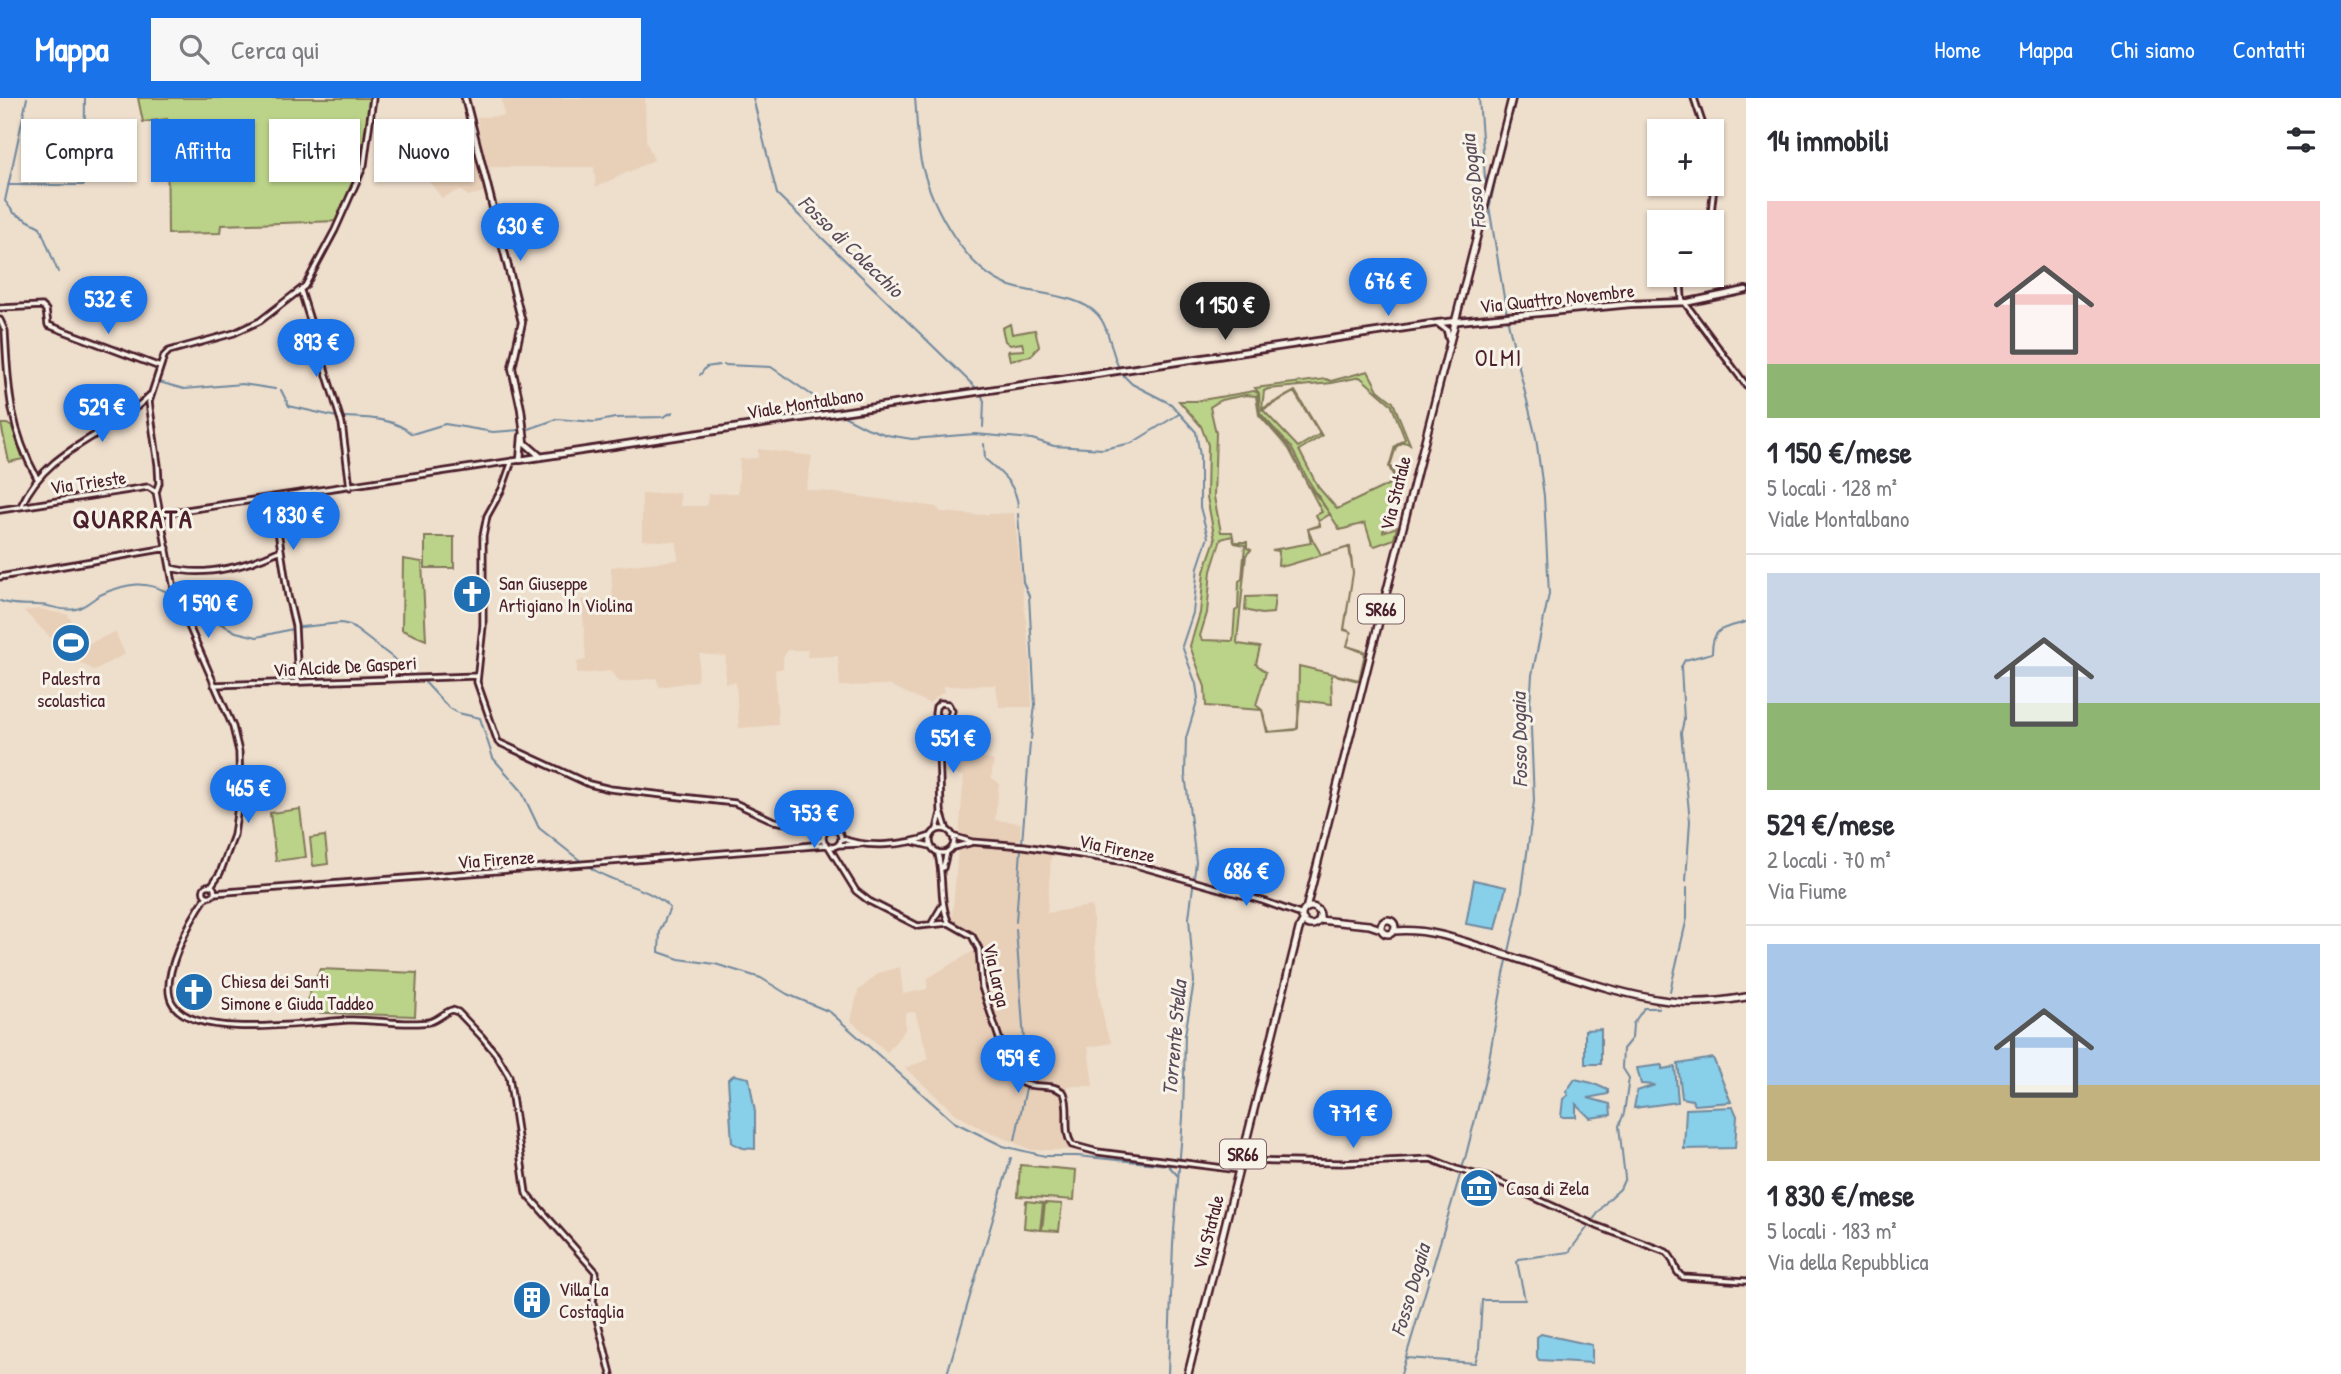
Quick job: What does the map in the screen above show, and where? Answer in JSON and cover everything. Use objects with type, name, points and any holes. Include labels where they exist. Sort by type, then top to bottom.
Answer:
[{"type":"main road","points":[[465,98],[522,322],[512,368],[525,443],[520,460]]},
{"type":"main road","name":"Via Statale","points":[[1188,1374],[1512,98]]},
{"type":"main road","name":"Via Quattro Novembre","points":[[1454,323],[1630,304],[1686,302],[1746,289]]},
{"type":"main road","points":[[1438,323],[1447,330],[1450,341]]},
{"type":"main road","name":"Viale Montalbano","points":[[520,460],[1129,368],[1438,323],[1454,323]]},
{"type":"main road","points":[[520,460],[523,432]]},
{"type":"main road","points":[[525,443],[542,457]]},
{"type":"main road","points":[[1308,896],[1319,917],[1382,926],[1389,920],[1394,928],[1456,940],[1663,999],[1698,1002],[1746,998]]},
{"type":"main road","points":[[1314,907],[1305,915],[1313,924],[1319,917]]},
{"type":"main road","points":[[1382,926],[1387,935],[1394,928]]},
{"type":"street","points":[[156,492],[159,480],[150,394],[160,367],[169,351],[234,333],[260,321],[301,291],[322,258],[364,165],[373,98]]},
{"type":"street","points":[[1694,98],[1701,119]]},
{"type":"street","points":[[1681,287],[1686,302],[1746,385]]},
{"type":"street","points":[[301,291],[342,424],[350,486]]},
{"type":"street","points":[[0,308],[42,306],[46,310],[48,325],[160,367]]},
{"type":"street","points":[[0,320],[5,331],[12,422],[37,478]]},
{"type":"street","points":[[21,506],[37,478],[64,453],[116,422],[150,394]]},
{"type":"street","name":"Viale Montalbano","points":[[160,514],[520,460]]},
{"type":"street","points":[[512,461],[485,524],[483,626],[477,676],[481,698],[498,742],[589,784],[610,789],[735,803],[774,821],[818,826],[824,834]]},
{"type":"street","name":"Via Trieste","points":[[0,510],[148,487],[156,492],[175,594],[233,727],[239,752],[240,792],[234,835],[220,873],[211,886],[204,888],[207,896]]},
{"type":"street","points":[[273,498],[296,635],[298,682]]},
{"type":"street","points":[[0,577],[167,548]]},
{"type":"street","points":[[171,568],[190,571],[224,568],[261,559],[281,550]]},
{"type":"street","name":"Via Alcide De Gasperi","points":[[214,685],[477,676]]},
{"type":"street","points":[[940,738],[952,711],[944,703],[935,708],[940,738],[942,811],[947,830],[952,836],[952,848]]},
{"type":"street","points":[[938,719],[946,720]]},
{"type":"street","points":[[807,824],[818,822],[830,830],[824,834],[823,839],[852,884],[865,898],[923,927],[949,923],[943,904],[942,870],[937,852],[931,846],[931,836],[936,831],[942,811]]},
{"type":"street","name":"Via Firenze","points":[[830,830],[836,831],[841,838],[871,843]]},
{"type":"street","points":[[936,831],[947,830]]},
{"type":"street","name":"Via Firenze","points":[[207,896],[214,893],[912,841],[931,836]]},
{"type":"street","name":"Via Firenze","points":[[952,836],[972,842],[1094,855],[1185,878],[1305,915]]},
{"type":"street","points":[[836,856],[836,846],[841,838]]},
{"type":"street","name":"Via Firenze","points":[[780,850],[812,845],[823,839]]},
{"type":"street","name":"Via Firenze","points":[[912,841],[931,846]]},
{"type":"street","name":"Via Firenze","points":[[947,852],[972,842]]},
{"type":"street","points":[[937,852],[947,852],[942,870]]},
{"type":"street","points":[[211,886],[214,893]]},
{"type":"street","points":[[207,896],[175,959],[168,980],[171,1001],[187,1017],[222,1025],[306,1024],[349,1020],[431,1022],[447,1011],[455,1010],[481,1036],[509,1076],[526,1193],[596,1272],[593,1303],[611,1374]]},
{"type":"street","points":[[930,925],[943,904]]},
{"type":"street","name":"Via Larga","points":[[949,923],[967,930],[977,943],[982,987],[1014,1077],[1033,1087],[1051,1086],[1064,1093],[1070,1144],[1098,1152],[1239,1170]]},
{"type":"street","points":[[1242,1161],[1342,1163],[1422,1158],[1493,1179],[1591,1223],[1666,1252],[1672,1258],[1676,1271],[1684,1278],[1746,1281]]},
{"type":"shaded area","points":[[502,98],[645,98],[646,141],[654,160],[596,187],[594,167],[490,167],[492,190],[468,196],[460,190],[442,198],[429,182],[474,182],[474,150],[483,149],[477,117],[504,116]]},
{"type":"shaded area","points":[[758,449],[812,456],[806,489],[936,507],[941,512],[975,515],[1014,513],[1030,658],[1032,707],[999,707],[996,685],[944,686],[944,691],[929,703],[889,685],[840,686],[838,656],[807,657],[808,650],[788,650],[783,657],[783,668],[775,670],[778,725],[739,728],[736,682],[725,683],[726,656],[700,654],[697,681],[660,687],[656,678],[620,682],[610,671],[577,674],[577,662],[586,660],[582,600],[613,602],[611,567],[678,560],[677,542],[642,540],[642,494],[680,493],[680,506],[707,506],[708,494],[738,493],[740,459],[758,458]]},
{"type":"shaded area","points":[[39,609],[68,615],[85,645],[115,632],[125,654],[94,670],[71,658],[24,611]]},
{"type":"shaded area","points":[[964,716],[983,725],[976,755],[994,761],[991,777],[999,783],[995,820],[1021,823],[1020,843],[1052,845],[1047,913],[1092,906],[1099,994],[1106,1030],[1112,1043],[1088,1047],[1093,1086],[1067,1086],[1071,1150],[1032,1150],[982,1129],[956,1114],[905,1068],[929,1059],[915,1012],[905,1013],[905,1030],[887,1052],[851,1021],[858,991],[879,973],[900,967],[903,994],[927,989],[928,978],[982,946],[977,935],[952,920],[964,776],[945,773],[945,757]]},
{"type":"green space","points":[[138,98],[369,98],[364,153],[360,163],[360,119],[269,119],[269,182],[353,182],[338,221],[221,225],[220,233],[168,234],[168,182],[255,182],[255,119],[151,119],[143,122]]},
{"type":"green space","points":[[1010,324],[1012,334],[1035,330],[1039,346],[1031,356],[1010,360],[1008,351],[1024,350],[1022,343],[1010,345],[1005,341],[1002,328]]},
{"type":"green space","points":[[1368,371],[1378,390],[1393,402],[1410,444],[1404,442],[1396,447],[1390,466],[1397,480],[1383,532],[1397,527],[1394,539],[1375,546],[1372,545],[1365,523],[1340,530],[1308,480],[1291,447],[1260,413],[1259,393],[1255,388],[1326,379],[1331,381]],"holes":[[[1360,377],[1391,404],[1405,439],[1395,446],[1389,467],[1396,481],[1337,509],[1318,487],[1299,450],[1322,436],[1295,391],[1262,409],[1264,391]],[[1294,392],[1320,434],[1298,447],[1263,410]]]},
{"type":"green space","points":[[1254,391],[1258,393],[1259,413],[1289,448],[1307,483],[1330,514],[1319,521],[1320,524],[1316,515],[1322,512],[1289,449],[1259,415],[1256,396],[1246,395],[1221,400],[1210,407],[1216,433],[1214,497],[1221,532],[1232,532],[1233,540],[1232,536],[1221,539],[1211,571],[1207,613],[1200,636],[1202,640],[1233,641],[1245,545],[1235,542],[1247,542],[1247,548],[1251,550],[1246,555],[1237,642],[1260,647],[1256,664],[1266,672],[1256,705],[1262,710],[1206,706],[1205,687],[1190,646],[1200,613],[1204,572],[1215,540],[1207,497],[1208,445],[1201,426],[1179,401],[1196,401]]},
{"type":"green space","points":[[1,424],[12,427],[23,459],[9,462]]},
{"type":"green space","points":[[1308,529],[1321,555],[1336,551],[1285,566],[1278,565],[1279,551],[1272,550],[1311,543]]},
{"type":"green space","points":[[425,537],[454,537],[454,568],[425,568]]},
{"type":"green space","points":[[403,559],[422,562],[426,640],[402,630]]},
{"type":"green space","points":[[1275,596],[1273,613],[1261,614],[1245,610],[1246,597]]},
{"type":"green space","points":[[1347,646],[1366,652],[1359,681],[1331,674],[1332,704],[1300,700],[1298,718],[1299,666],[1359,680],[1365,653]]},
{"type":"green space","points":[[300,809],[306,857],[276,861],[270,813]]},
{"type":"green space","points":[[325,836],[328,864],[313,866],[310,838]]},
{"type":"green space","points":[[320,969],[417,973],[415,1016],[302,1012]]},
{"type":"green space","points":[[1020,1165],[1076,1170],[1074,1200],[1018,1196]]},
{"type":"green space","points":[[1026,1201],[1043,1203],[1040,1230],[1024,1228]]},
{"type":"green space","points":[[1045,1203],[1062,1204],[1059,1231],[1042,1230]]},
{"type":"water","points":[[1474,880],[1506,887],[1496,929],[1466,924]]},
{"type":"water","points":[[1601,1029],[1601,1064],[1585,1064],[1585,1030]]},
{"type":"water","points":[[1713,1058],[1731,1102],[1695,1105],[1692,1100],[1682,1098],[1678,1064]]},
{"type":"water","points":[[1662,1065],[1662,1069],[1675,1067],[1678,1102],[1634,1108],[1637,1091],[1655,1085],[1641,1084],[1637,1068]]},
{"type":"water","points":[[734,1075],[749,1078],[755,1112],[755,1149],[732,1143],[728,1079]]},
{"type":"water","points":[[1575,1079],[1608,1090],[1608,1094],[1588,1098],[1610,1104],[1611,1115],[1590,1118],[1576,1104],[1576,1117],[1561,1117],[1563,1099],[1568,1095],[1566,1092]]},
{"type":"water","points":[[1733,1107],[1737,1116],[1735,1148],[1684,1149],[1686,1109]]},
{"type":"water","points":[[1541,1334],[1592,1345],[1592,1363],[1539,1360],[1537,1337]]},
{"type":"waterway","points":[[27,98],[5,201],[14,213],[40,227],[58,272]]},
{"type":"waterway","points":[[8,185],[84,185],[85,98]]},
{"type":"waterway","name":"Fosso di Colecchio","points":[[753,98],[777,194],[976,388]]},
{"type":"waterway","name":"Torrente Stella","points":[[915,98],[921,162],[926,180],[943,219],[955,238],[983,270],[999,281],[1017,288],[1070,299],[1090,308],[1104,325],[1119,368]]},
{"type":"waterway","name":"Fosso Dogaia","points":[[1479,98],[1486,191]]},
{"type":"waterway","points":[[1512,115],[1516,98]]},
{"type":"waterway","points":[[1508,130],[1511,119]]},
{"type":"waterway","points":[[1498,169],[1507,135]]},
{"type":"waterway","points":[[1490,205],[1497,172]]},
{"type":"waterway","name":"Fosso Dogaia","points":[[1401,1374],[1466,1155],[1486,1076],[1521,898],[1534,801],[1530,704],[1532,675],[1549,594],[1544,496],[1536,438],[1508,322],[1488,200]]},
{"type":"waterway","points":[[700,375],[706,367],[719,365]]},
{"type":"waterway","points":[[724,365],[771,367],[835,411]]},
{"type":"waterway","name":"Torrente Stella","points":[[1121,373],[1132,384],[1171,404],[1196,432],[1200,456],[1200,507],[1208,537],[1198,567],[1193,613],[1182,646],[1196,684],[1198,698],[1186,738],[1185,774],[1196,862],[1189,918],[1194,982],[1185,1035],[1183,1118],[1173,1244],[1168,1374]]},
{"type":"waterway","points":[[159,382],[184,389],[242,384],[275,389]]},
{"type":"waterway","points":[[281,390],[289,406],[337,417]]},
{"type":"waterway","name":"Fosso di Colecchio","points":[[981,394],[984,401],[983,427]]},
{"type":"waterway","points":[[526,430],[557,419],[595,422],[615,418],[663,417],[673,412]]},
{"type":"waterway","points":[[840,414],[887,435],[912,439],[975,434],[1032,439],[1054,446],[1103,449],[1132,443],[1179,414]]},
{"type":"waterway","points":[[342,417],[388,421],[412,434],[445,424],[493,432],[520,430]]},
{"type":"waterway","name":"Fosso di Colecchio","points":[[984,444],[985,459],[1011,486],[1018,507]]},
{"type":"waterway","name":"Fosso di Colecchio","points":[[1018,514],[1023,582],[1029,596],[1035,705],[1031,739]]},
{"type":"waterway","points":[[0,601],[71,610],[82,607],[100,595],[136,584],[154,587],[172,595]]},
{"type":"waterway","points":[[183,603],[236,632],[257,637],[301,627],[341,623],[350,625],[413,673]]},
{"type":"waterway","points":[[1686,881],[1690,821],[1681,733],[1684,720],[1681,667],[1685,660],[1712,653],[1714,638],[1721,630],[1746,622]]},
{"type":"waterway","points":[[423,680],[448,707],[458,713],[480,718],[493,758],[521,790],[539,828],[582,862]]},
{"type":"waterway","name":"Fosso di Colecchio","points":[[1022,843],[1030,743]]},
{"type":"waterway","name":"Fosso di Colecchio","points":[[1016,922],[1021,849]]},
{"type":"waterway","points":[[587,865],[607,877],[651,894],[670,908],[660,931],[659,952],[679,959],[715,964],[761,978],[787,994],[830,1012],[954,1122],[1003,1146],[1045,1156],[1077,1156],[1168,1165],[1178,1176]]},
{"type":"waterway","points":[[1670,991],[1687,918],[1687,888]]},
{"type":"waterway","name":"Fosso di Colecchio","points":[[1016,929],[1027,1083]]},
{"type":"waterway","points":[[1407,1358],[1475,1363],[1479,1349],[1482,1300],[1525,1300],[1517,1262],[1519,1259],[1569,1252],[1607,1201],[1620,1189],[1625,1178],[1619,1126],[1624,1113],[1629,1078],[1622,1067],[1623,1049],[1632,1038],[1633,1024],[1644,1008],[1659,1008]]},
{"type":"waterway","name":"Fosso di Colecchio","points":[[1015,1140],[1026,1088]]},
{"type":"waterway","points":[[947,1374],[1011,1158]]},
{"type":"place","name":"San Giuseppe Artigiano In Violina","points":[[472,594]]},
{"type":"place","name":"Palestra scolastica","points":[[71,643]]},
{"type":"place","name":"Chiesa dei Santi Simone e Giuda Taddeo","points":[[194,992]]},
{"type":"place","name":"Casa di Zela","points":[[1479,1188]]},
{"type":"place","name":"Villa La Costaglia","points":[[532,1300]]},
{"type":"district","name":"OLMI","points":[[1499,357]]},
{"type":"district","name":"QUARRATA","points":[[133,518]]}]
